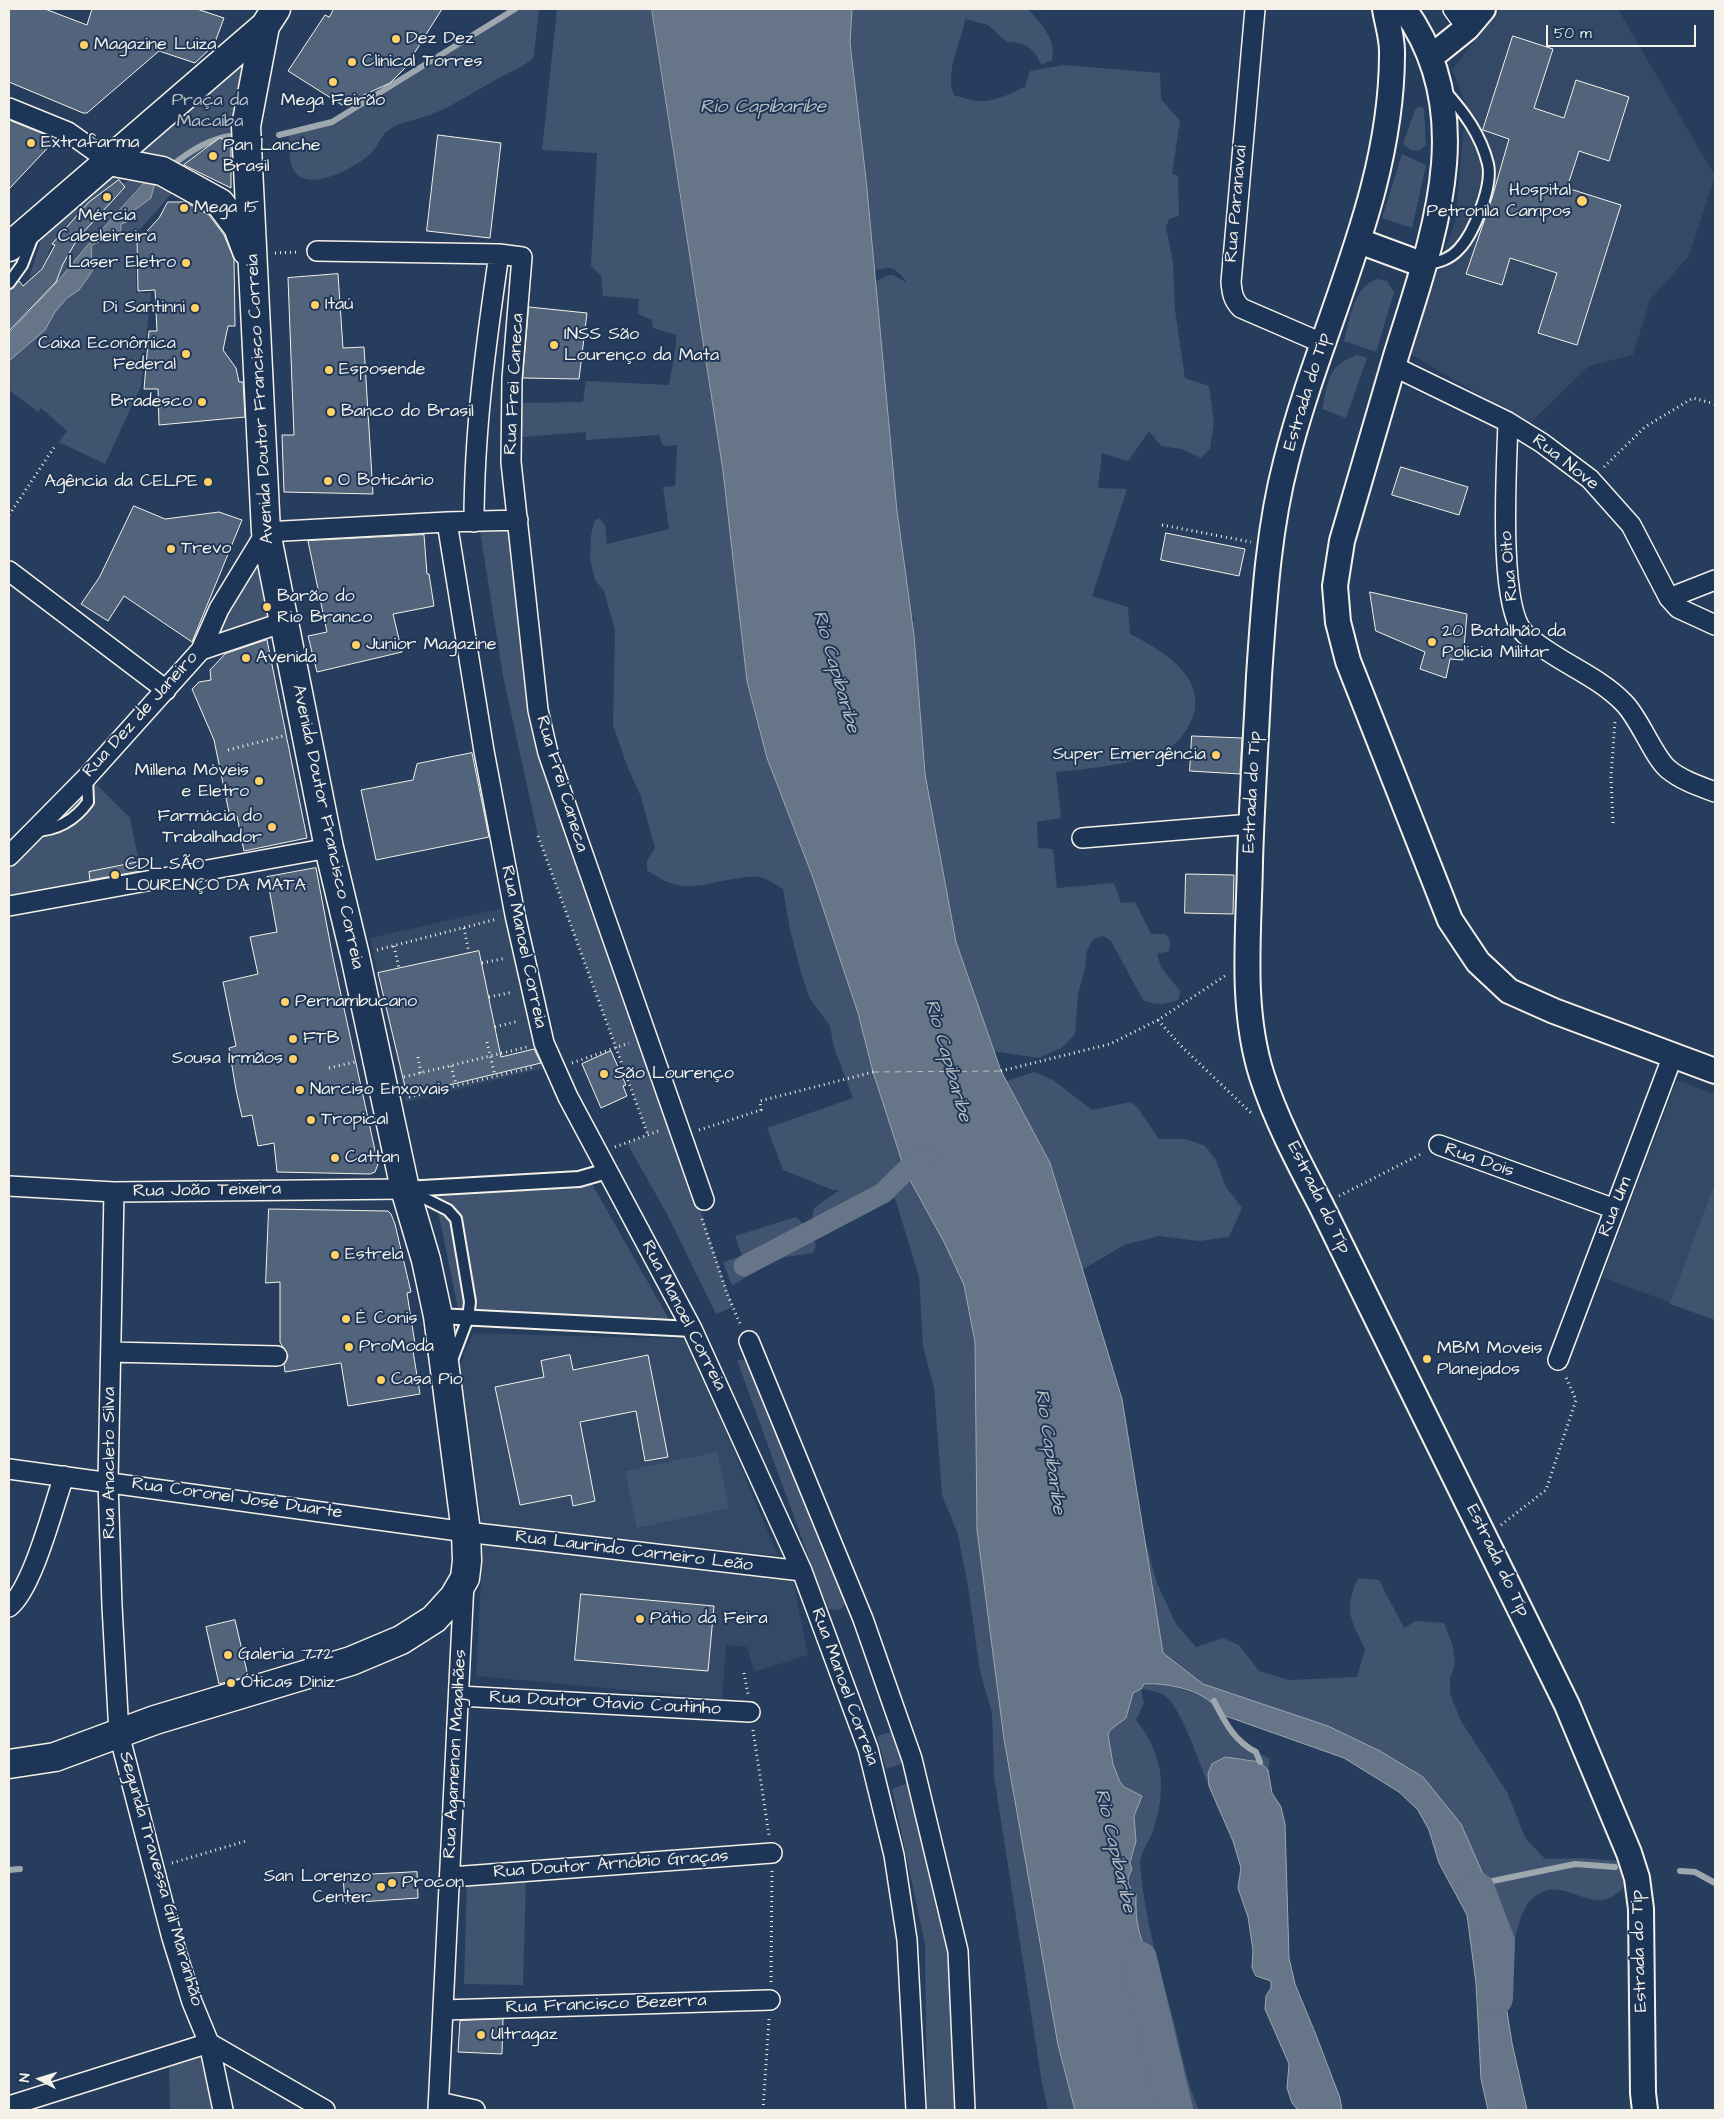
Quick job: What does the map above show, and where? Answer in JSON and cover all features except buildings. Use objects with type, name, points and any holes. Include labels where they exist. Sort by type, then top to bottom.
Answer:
[{"type":"main road","name":"Avenida Doutor Francisco Correia","points":[[9,247],[109,161],[267,14]]},
{"type":"main road","name":"Avenida Doutor Francisco Correia","points":[[9,1764],[55,1757],[155,1720],[351,1661],[401,1640],[434,1619],[454,1597],[464,1578],[467,1561],[466,1532],[438,1316],[426,1260],[405,1188],[355,956],[328,848],[266,532],[246,126],[267,14]]},
{"type":"main road","points":[[109,161],[162,171],[220,203],[238,227],[253,259]]},
{"type":"street","name":"Rua Paranavaí","points":[[1255,9],[1238,187],[1231,282],[1232,295],[1235,303],[1241,308],[1322,343]]},
{"type":"street","name":"Estrada do Tip","points":[[1385,9],[1392,48],[1384,148],[1359,241],[1322,343],[1286,463],[1271,546],[1263,610],[1251,824],[1247,961],[1251,1023],[1262,1075],[1295,1156],[1321,1204],[1567,1705],[1629,1853],[1637,1878],[1641,1909],[1643,2093],[1645,2110]]},
{"type":"street","points":[[1404,9],[1414,23],[1431,58],[1441,86],[1445,116],[1445,158],[1440,202],[1424,265],[1342,541],[1335,586],[1338,622],[1348,661],[1450,920],[1478,962],[1509,990],[1554,1011],[1715,1071]]},
{"type":"street","points":[[1453,9],[1467,28]]},
{"type":"street","points":[[1431,58],[1467,28],[1483,9]]},
{"type":"street","points":[[9,108],[68,132],[109,161]]},
{"type":"street","points":[[1359,241],[1424,265]]},
{"type":"street","points":[[317,251],[499,254]]},
{"type":"street","name":"Rua Frei Caneca","points":[[474,522],[476,437],[499,254],[520,256],[522,258],[510,418],[511,462],[538,710],[548,752],[704,1200]]},
{"type":"street","name":"Rua Nove","points":[[1393,366],[1508,422],[1542,443],[1590,479],[1631,525],[1669,598],[1678,608],[1715,625]]},
{"type":"street","name":"Rua Oito","points":[[1508,422],[1506,526],[1508,578],[1513,610],[1523,632],[1544,650],[1609,687],[1629,708],[1666,768],[1685,780],[1715,792]]},
{"type":"street","points":[[266,532],[518,520]]},
{"type":"street","name":"Rua Manoel Correia","points":[[447,522],[484,751],[515,915],[544,1043],[553,1066],[597,1152],[692,1329],[802,1571],[868,1749],[894,1855],[908,1940],[916,2110]]},
{"type":"street","name":"Rua Dez de Janeiro","points":[[9,856],[87,777],[201,650],[219,609],[266,532]]},
{"type":"street","points":[[9,571],[166,690]]},
{"type":"street","points":[[1669,598],[1715,580]]},
{"type":"street","points":[[201,650],[284,622]]},
{"type":"street","points":[[1082,838],[1251,824]]},
{"type":"street","points":[[9,906],[328,848]]},
{"type":"street","name":"Rua Um","points":[[1558,1360],[1673,1056]]},
{"type":"street","name":"Rua Dois","points":[[1439,1145],[1615,1209]]},
{"type":"street","points":[[405,1188],[579,1179],[608,1171]]},
{"type":"street","name":"Rua João Teixeira","points":[[9,1186],[114,1192],[405,1188]]},
{"type":"street","name":"Rua Anacleto Silva","points":[[114,1192],[108,1481],[119,1734]]},
{"type":"street","points":[[438,1316],[692,1329]]},
{"type":"street","points":[[749,1341],[862,1619],[912,1758],[958,1951],[965,2110]]},
{"type":"street","points":[[111,1352],[277,1356]]},
{"type":"street","name":"Rua Coronel José Duarte","points":[[9,1469],[108,1481],[466,1532]]},
{"type":"street","points":[[9,1607],[29,1577],[64,1476]]},
{"type":"street","name":"Rua Laurindo Carneiro Leão","points":[[466,1532],[802,1571]]},
{"type":"street","name":"Rua Agamenon Magalhães","points":[[439,2106],[464,1578]]},
{"type":"street","name":"Rua Doutor Otavio Coutinho","points":[[459,1696],[750,1712]]},
{"type":"street","name":"Segunda Travessa Gil Maranhão","points":[[119,1734],[172,1938],[192,2002],[209,2043],[223,2110]]},
{"type":"street","name":"Rua Doutor Arnóbio Graças","points":[[451,1877],[772,1853]]},
{"type":"street","name":"Rua Francisco Bezerra","points":[[443,2010],[770,2000]]},
{"type":"street","points":[[9,2106],[209,2043],[325,2110]]},
{"type":"street","points":[[439,2106],[475,2110]]},
{"type":"lane","points":[[1424,265],[1444,261],[1459,249],[1477,218],[1488,183],[1489,166],[1479,137],[1463,111],[1441,86]]},
{"type":"lane","points":[[9,283],[22,265],[36,223]]},
{"type":"lane","points":[[405,1188],[440,1205],[456,1219],[470,1294],[468,1318],[446,1375]]},
{"type":"path","points":[[253,259],[317,251]]},
{"type":"path","points":[[1590,479],[1645,427],[1693,398],[1715,404]]},
{"type":"path","points":[[9,515],[55,446]]},
{"type":"path","points":[[1162,525],[1271,546]]},
{"type":"path","points":[[1613,823],[1611,777],[1616,694]]},
{"type":"path","points":[[228,750],[306,731]]},
{"type":"path","points":[[538,836],[648,1135]]},
{"type":"path","points":[[355,956],[515,915]]},
{"type":"path","points":[[464,928],[469,953]]},
{"type":"path","points":[[394,946],[399,968]]},
{"type":"path","points":[[1001,1071],[1110,1044],[1158,1020],[1247,961]]},
{"type":"path","points":[[489,997],[531,987]]},
{"type":"path","points":[[495,1026],[538,1017]]},
{"type":"path","points":[[1158,1020],[1179,1044],[1253,1115]]},
{"type":"path","points":[[384,1092],[456,1085],[553,1066],[616,1048],[648,1036]]},
{"type":"path","points":[[487,1042],[495,1076]]},
{"type":"path","points":[[384,1092],[421,1073],[544,1043]]},
{"type":"path","points":[[418,1057],[421,1073]]},
{"type":"path","points":[[329,1068],[354,1062]]},
{"type":"path","points":[[451,1066],[456,1085]]},
{"type":"path","points":[[597,1152],[648,1135],[680,1130],[761,1110],[760,1101],[873,1072]]},
{"type":"path","name":"Rua Dois","points":[[1321,1204],[1439,1145]]},
{"type":"path","points":[[704,1200],[697,1205],[726,1292],[749,1341]]},
{"type":"path","points":[[1485,1537],[1546,1490],[1576,1400],[1558,1360]]},
{"type":"path","points":[[744,1673],[772,1853],[770,2000],[763,2110]]},
{"type":"path","points":[[155,1868],[246,1841]]},
{"type":"shaded area","name":"Hospital Petronila Campos","points":[[1500,9],[1618,9],[1715,176],[1689,256],[1650,300],[1633,355],[1589,366],[1529,424],[1409,353],[1455,222],[1466,105],[1452,69]]},
{"type":"shaded area","points":[[512,906],[548,1067],[406,1102],[370,938]]},
{"type":"shaded area","points":[[1677,1080],[1715,1094],[1715,1182],[1671,1303],[1602,1277]]},
{"type":"shaded area","points":[[473,1333],[687,1339],[778,1556],[482,1526],[459,1368]]},
{"type":"shaded area","name":"Pátio da Feira","points":[[483,1540],[792,1576],[808,1655],[754,1672],[747,1647],[726,1645],[722,1699],[476,1676]]},
{"type":"green space","points":[[515,9],[539,9],[534,57],[527,63],[447,107],[427,116],[395,126],[385,133],[374,150],[351,168],[332,176],[314,180],[306,179],[295,172],[290,160],[288,133],[332,122]]},
{"type":"green space","points":[[557,9],[652,9],[723,471],[747,681],[767,758],[812,875],[858,1013],[873,1072],[905,1171],[945,1242],[964,1285],[975,1342],[1058,2045],[1075,2110],[1048,2110],[1042,2083],[994,1776],[992,1713],[980,1671],[968,1586],[958,1535],[942,1495],[934,1388],[923,1346],[919,1277],[895,1198],[866,1213],[836,1225],[815,1229],[812,1218],[814,1208],[839,1190],[833,1190],[783,1170],[767,1128],[853,1098],[834,1048],[830,1026],[810,999],[802,976],[790,930],[783,889],[760,877],[682,886],[660,878],[647,870],[647,861],[655,848],[641,797],[626,763],[613,725],[615,630],[604,591],[595,580],[590,559],[591,536],[594,522],[599,518],[605,525],[607,544],[669,529],[663,487],[675,486],[677,445],[663,446],[659,435],[586,440],[586,432],[523,437],[520,403],[583,402],[586,381],[669,385],[676,346],[676,335],[653,328],[652,320],[638,314],[639,299],[603,296],[601,276],[591,266],[597,153],[542,150]]},
{"type":"green space","points":[[839,9],[1028,9],[1050,38],[1053,52],[1052,60],[1043,64],[1040,63],[1035,53],[1027,46],[1007,42],[988,25],[965,19],[952,66],[951,86],[954,95],[983,101],[998,99],[1025,87],[1030,71],[1063,65],[1160,73],[1161,99],[1180,121],[1172,174],[1178,176],[1179,216],[1169,219],[1166,227],[1173,262],[1175,310],[1185,378],[1209,386],[1214,422],[1210,449],[1201,458],[1182,449],[1161,446],[1149,431],[1128,461],[1102,453],[1098,488],[1127,489],[1092,596],[1128,607],[1130,634],[1159,650],[1184,672],[1192,685],[1196,699],[1194,715],[1180,739],[1155,758],[1096,768],[1056,772],[1061,818],[1037,822],[1038,848],[1053,849],[1057,888],[1114,883],[1121,903],[1135,902],[1151,934],[1166,934],[1170,941],[1169,951],[1157,954],[1161,967],[1180,991],[1179,999],[1161,1004],[1143,1000],[1111,941],[1103,936],[1093,939],[1087,951],[1085,969],[1078,994],[1075,1034],[1063,1047],[1039,1058],[991,1051],[939,903],[909,660],[914,616],[908,625],[872,281],[892,275],[907,283],[898,272],[890,268],[868,273]]},
{"type":"green space","name":"Praça da Macaíba","points":[[252,37],[231,144],[219,138],[181,168],[124,149]]},
{"type":"green space","points":[[1419,106],[1424,108],[1426,145],[1419,151],[1411,150],[1403,144],[1415,110]]},
{"type":"green space","points":[[1402,154],[1426,165],[1412,228],[1382,218]]},
{"type":"green space","points":[[127,176],[76,215],[53,244],[43,266],[29,278],[43,234],[89,188],[113,178]]},
{"type":"green space","points":[[149,178],[56,283],[66,256],[74,244],[103,209],[124,190],[119,184],[130,181],[141,182]]},
{"type":"green space","points":[[157,183],[175,190],[136,234],[136,293],[151,293],[141,386],[105,464],[59,442],[67,431],[41,408],[38,412],[9,390],[9,361],[45,330],[55,312],[67,298],[79,290],[90,274],[93,258],[91,246],[102,239],[115,239],[122,232],[121,223],[127,222],[132,212],[151,198],[154,186]]},
{"type":"green space","points":[[1378,279],[1387,281],[1394,292],[1376,352],[1344,341],[1358,296],[1363,288]]},
{"type":"green space","points":[[1357,355],[1367,358],[1346,418],[1322,409],[1331,375],[1340,364]]},
{"type":"green space","points":[[517,528],[535,721],[733,1307],[716,1314],[667,1214],[627,1143],[648,1135],[538,836],[503,676],[480,531]]},
{"type":"green space","points":[[266,532],[284,622],[201,650]]},
{"type":"green space","points":[[96,784],[130,818],[139,862],[89,872],[92,887],[9,900],[9,867]]},
{"type":"green space","points":[[1034,1072],[1053,1080],[1092,1110],[1130,1102],[1137,1107],[1159,1139],[1186,1139],[1205,1146],[1216,1160],[1226,1187],[1242,1208],[1229,1237],[1199,1241],[1159,1236],[1124,1245],[1082,1270],[1050,1163],[1007,1081]]},
{"type":"green space","points":[[588,1177],[674,1328],[460,1318],[433,1187]]},
{"type":"green space","points":[[1715,1182],[1715,1320],[1670,1304]]},
{"type":"green space","points":[[796,1217],[810,1231],[816,1244],[813,1253],[786,1257],[767,1264],[732,1286],[723,1262],[742,1256],[735,1236]]},
{"type":"green space","points":[[737,1360],[748,1360],[847,1602],[840,1609],[829,1609],[818,1583]]},
{"type":"green space","points":[[717,1452],[729,1508],[637,1528],[625,1471]]},
{"type":"green space","points":[[1144,1535],[1157,1583],[1176,1624],[1196,1647],[1223,1638],[1239,1645],[1259,1671],[1289,1680],[1357,1677],[1365,1650],[1353,1622],[1350,1607],[1353,1589],[1358,1578],[1379,1580],[1404,1628],[1416,1621],[1444,1623],[1453,1646],[1455,1664],[1450,1678],[1450,1694],[1461,1721],[1507,1792],[1526,1839],[1545,1859],[1582,1858],[1619,1861],[1625,1886],[1613,1896],[1603,1900],[1590,1899],[1565,1891],[1548,1890],[1530,1901],[1520,1920],[1516,1933],[1505,2001],[1486,1881],[1380,1751],[1328,1726],[1203,1684],[1163,1653]]},
{"type":"green space","points":[[1165,1683],[1203,1697],[1217,1706],[1230,1731],[1246,1747],[1270,1759],[1268,1770],[1248,1759],[1226,1759],[1212,1764],[1208,1774],[1209,1786],[1190,1737],[1170,1701],[1164,1695],[1141,1689],[1144,1684]]},
{"type":"green space","points":[[1141,1689],[1144,1703],[1136,1720],[1152,1746],[1160,1773],[1161,1786],[1160,1801],[1153,1831],[1140,1862],[1142,1887],[1159,1967],[1188,2080],[1199,2110],[1182,2110],[1184,2108],[1179,2091],[1172,2085],[1172,2071],[1168,2062],[1173,2061],[1161,2032],[1147,2022],[1145,2015],[1147,2009],[1155,2004],[1154,1982],[1148,1970],[1146,1953],[1141,1944],[1141,1933],[1136,1925],[1135,1908],[1128,1876],[1136,1841],[1134,1816],[1141,1796],[1124,1787],[1120,1782],[1113,1764],[1108,1735],[1110,1730],[1126,1718],[1133,1693]]},
{"type":"green space","points":[[898,1730],[909,1761],[886,1769],[877,1736]]},
{"type":"green space","points":[[913,1781],[952,1950],[961,2110],[927,2110],[925,1944],[892,1789]]},
{"type":"green space","points":[[467,1876],[526,1877],[523,1985],[464,1984]]},
{"type":"green space","points":[[215,2047],[220,2110],[170,2110],[169,2062]]},
{"type":"water","name":"Rio Capibaribe","points":[[652,9],[852,9],[850,43],[866,179],[897,511],[914,635],[925,774],[956,942],[1001,1071],[1050,1163],[1122,1399],[1163,1653],[1203,1684],[1328,1726],[1380,1751],[1423,1777],[1461,1824],[1486,1881],[1512,2043],[1527,2110],[1488,2110],[1481,2079],[1476,1983],[1467,1915],[1439,1863],[1429,1830],[1418,1810],[1399,1792],[1344,1758],[1220,1714],[1215,1706],[1198,1694],[1175,1687],[1144,1684],[1141,1689],[1133,1693],[1126,1718],[1110,1730],[1108,1735],[1113,1764],[1120,1782],[1124,1787],[1142,1796],[1134,1816],[1136,1841],[1130,1863],[1132,1870],[1128,1883],[1136,1894],[1136,1913],[1139,1929],[1143,1945],[1151,1962],[1148,1970],[1159,1997],[1155,2004],[1147,2009],[1147,2016],[1149,2021],[1169,2044],[1173,2061],[1168,2062],[1172,2071],[1172,2085],[1181,2095],[1184,2101],[1184,2108],[1182,2110],[1075,2110],[1058,2045],[1004,1739],[977,1530],[975,1342],[964,1285],[944,1242],[905,1171],[873,1072],[858,1013],[812,875],[767,758],[747,681],[723,471]]},
{"type":"water","points":[[149,178],[157,183],[154,186],[151,198],[132,212],[127,222],[121,224],[121,236],[91,246],[93,270],[79,290],[67,298],[55,312],[45,330],[9,361],[9,333],[58,281],[86,247]]},
{"type":"water","points":[[1226,1757],[1260,1762],[1268,1770],[1272,1793],[1281,1807],[1285,1824],[1289,1958],[1295,1984],[1340,2098],[1342,2110],[1298,2110],[1292,2103],[1287,2088],[1289,2064],[1265,2009],[1266,1996],[1271,1988],[1271,1981],[1256,1976],[1252,1968],[1253,1950],[1248,1917],[1238,1888],[1241,1868],[1233,1841],[1209,1786],[1208,1774],[1212,1764]]},
{"type":"waterway","points":[[279,135],[332,122],[515,9]]},
{"type":"waterway","points":[[170,167],[198,147],[230,136]]},
{"type":"waterway","points":[[744,1266],[883,1193],[905,1171],[930,1155]]},
{"type":"waterway","points":[[1214,1701],[1236,1737],[1248,1748],[1256,1752],[1260,1762]]},
{"type":"waterway","points":[[1478,1884],[1575,1864],[1615,1867]]},
{"type":"waterway","points":[[9,1870],[20,1869]]},
{"type":"waterway","points":[[1680,1871],[1695,1872],[1715,1883]]},
{"type":"waterway","points":[[1477,1890],[1497,1942],[1495,1998]]},
{"type":"waterway","name":"Rio Capibaribe","points":[[1139,1959],[1175,2110]]},
{"type":"ferry route","points":[[873,1072],[1001,1071]]},
{"type":"place","name":"Dez Dez","points":[[396,39]]},
{"type":"place","name":"Magazine Luiza","points":[[84,45]]},
{"type":"place","name":"Clinical Torres","points":[[352,62]]},
{"type":"place","name":"Mega Feirão","points":[[333,82]]},
{"type":"place","name":"Extrafarma","points":[[31,143]]},
{"type":"place","name":"Pan Lanche Brasil","points":[[213,156]]},
{"type":"place","name":"Mércia Cabeleireira","points":[[107,197]]},
{"type":"place","name":"Hospital Petronila Campos","points":[[1582,201]]},
{"type":"place","name":"Mega 15","points":[[184,208]]},
{"type":"place","name":"Laser Eletro","points":[[186,263]]},
{"type":"place","name":"Itaú","points":[[315,305]]},
{"type":"place","name":"Di Santinni","points":[[195,308]]},
{"type":"place","name":"INSS São Lourenço da Mata","points":[[554,345]]},
{"type":"place","name":"Caixa Econômica Federal","points":[[186,354]]},
{"type":"place","name":"Esposende","points":[[329,370]]},
{"type":"place","name":"Bradesco","points":[[202,402]]},
{"type":"place","name":"Banco do Brasil","points":[[331,412]]},
{"type":"place","name":"O Boticário","points":[[328,481]]},
{"type":"place","name":"Agência da CELPE","points":[[208,482]]},
{"type":"place","name":"Trevo","points":[[171,549]]},
{"type":"place","name":"Barão do Rio Branco","points":[[267,607]]},
{"type":"place","name":"20 Batalhão da Policia Militar","points":[[1432,642]]},
{"type":"place","name":"Junior Magazine","points":[[356,645]]},
{"type":"place","name":"Avenida","points":[[246,658]]},
{"type":"place","name":"Super Emergência","points":[[1216,755]]},
{"type":"place","name":"Millena Móveis e Eletro","points":[[259,781]]},
{"type":"place","name":"Farmácia do Trabalhador","points":[[272,827]]},
{"type":"place","name":"CDL SÃO LOURENÇO DA MATA","points":[[115,875]]},
{"type":"place","name":"Pernambucano","points":[[285,1002]]},
{"type":"place","name":"FTB","points":[[293,1039]]},
{"type":"place","name":"Sousa Irmãos","points":[[293,1059]]},
{"type":"place","name":"São Lourenço","points":[[604,1074]]},
{"type":"place","name":"Narciso Enxovais","points":[[300,1090]]},
{"type":"place","name":"Tropical","points":[[311,1120]]},
{"type":"place","name":"Cattan","points":[[335,1158]]},
{"type":"place","name":"Estrela","points":[[335,1255]]},
{"type":"place","name":"É Conis","points":[[346,1319]]},
{"type":"place","name":"ProModa","points":[[349,1347]]},
{"type":"place","name":"MBM Moveis Planejados","points":[[1427,1359]]},
{"type":"place","name":"Casa Pio","points":[[381,1380]]},
{"type":"place","name":"Pátio da Feira","points":[[640,1619]]},
{"type":"place","name":"Galeria 772","points":[[228,1655]]},
{"type":"place","name":"Óticas Diniz","points":[[231,1683]]},
{"type":"place","name":"Procon","points":[[392,1883]]},
{"type":"place","name":"San Lorenzo Center","points":[[381,1887]]},
{"type":"place","name":"Ultragaz","points":[[481,2035]]}]
